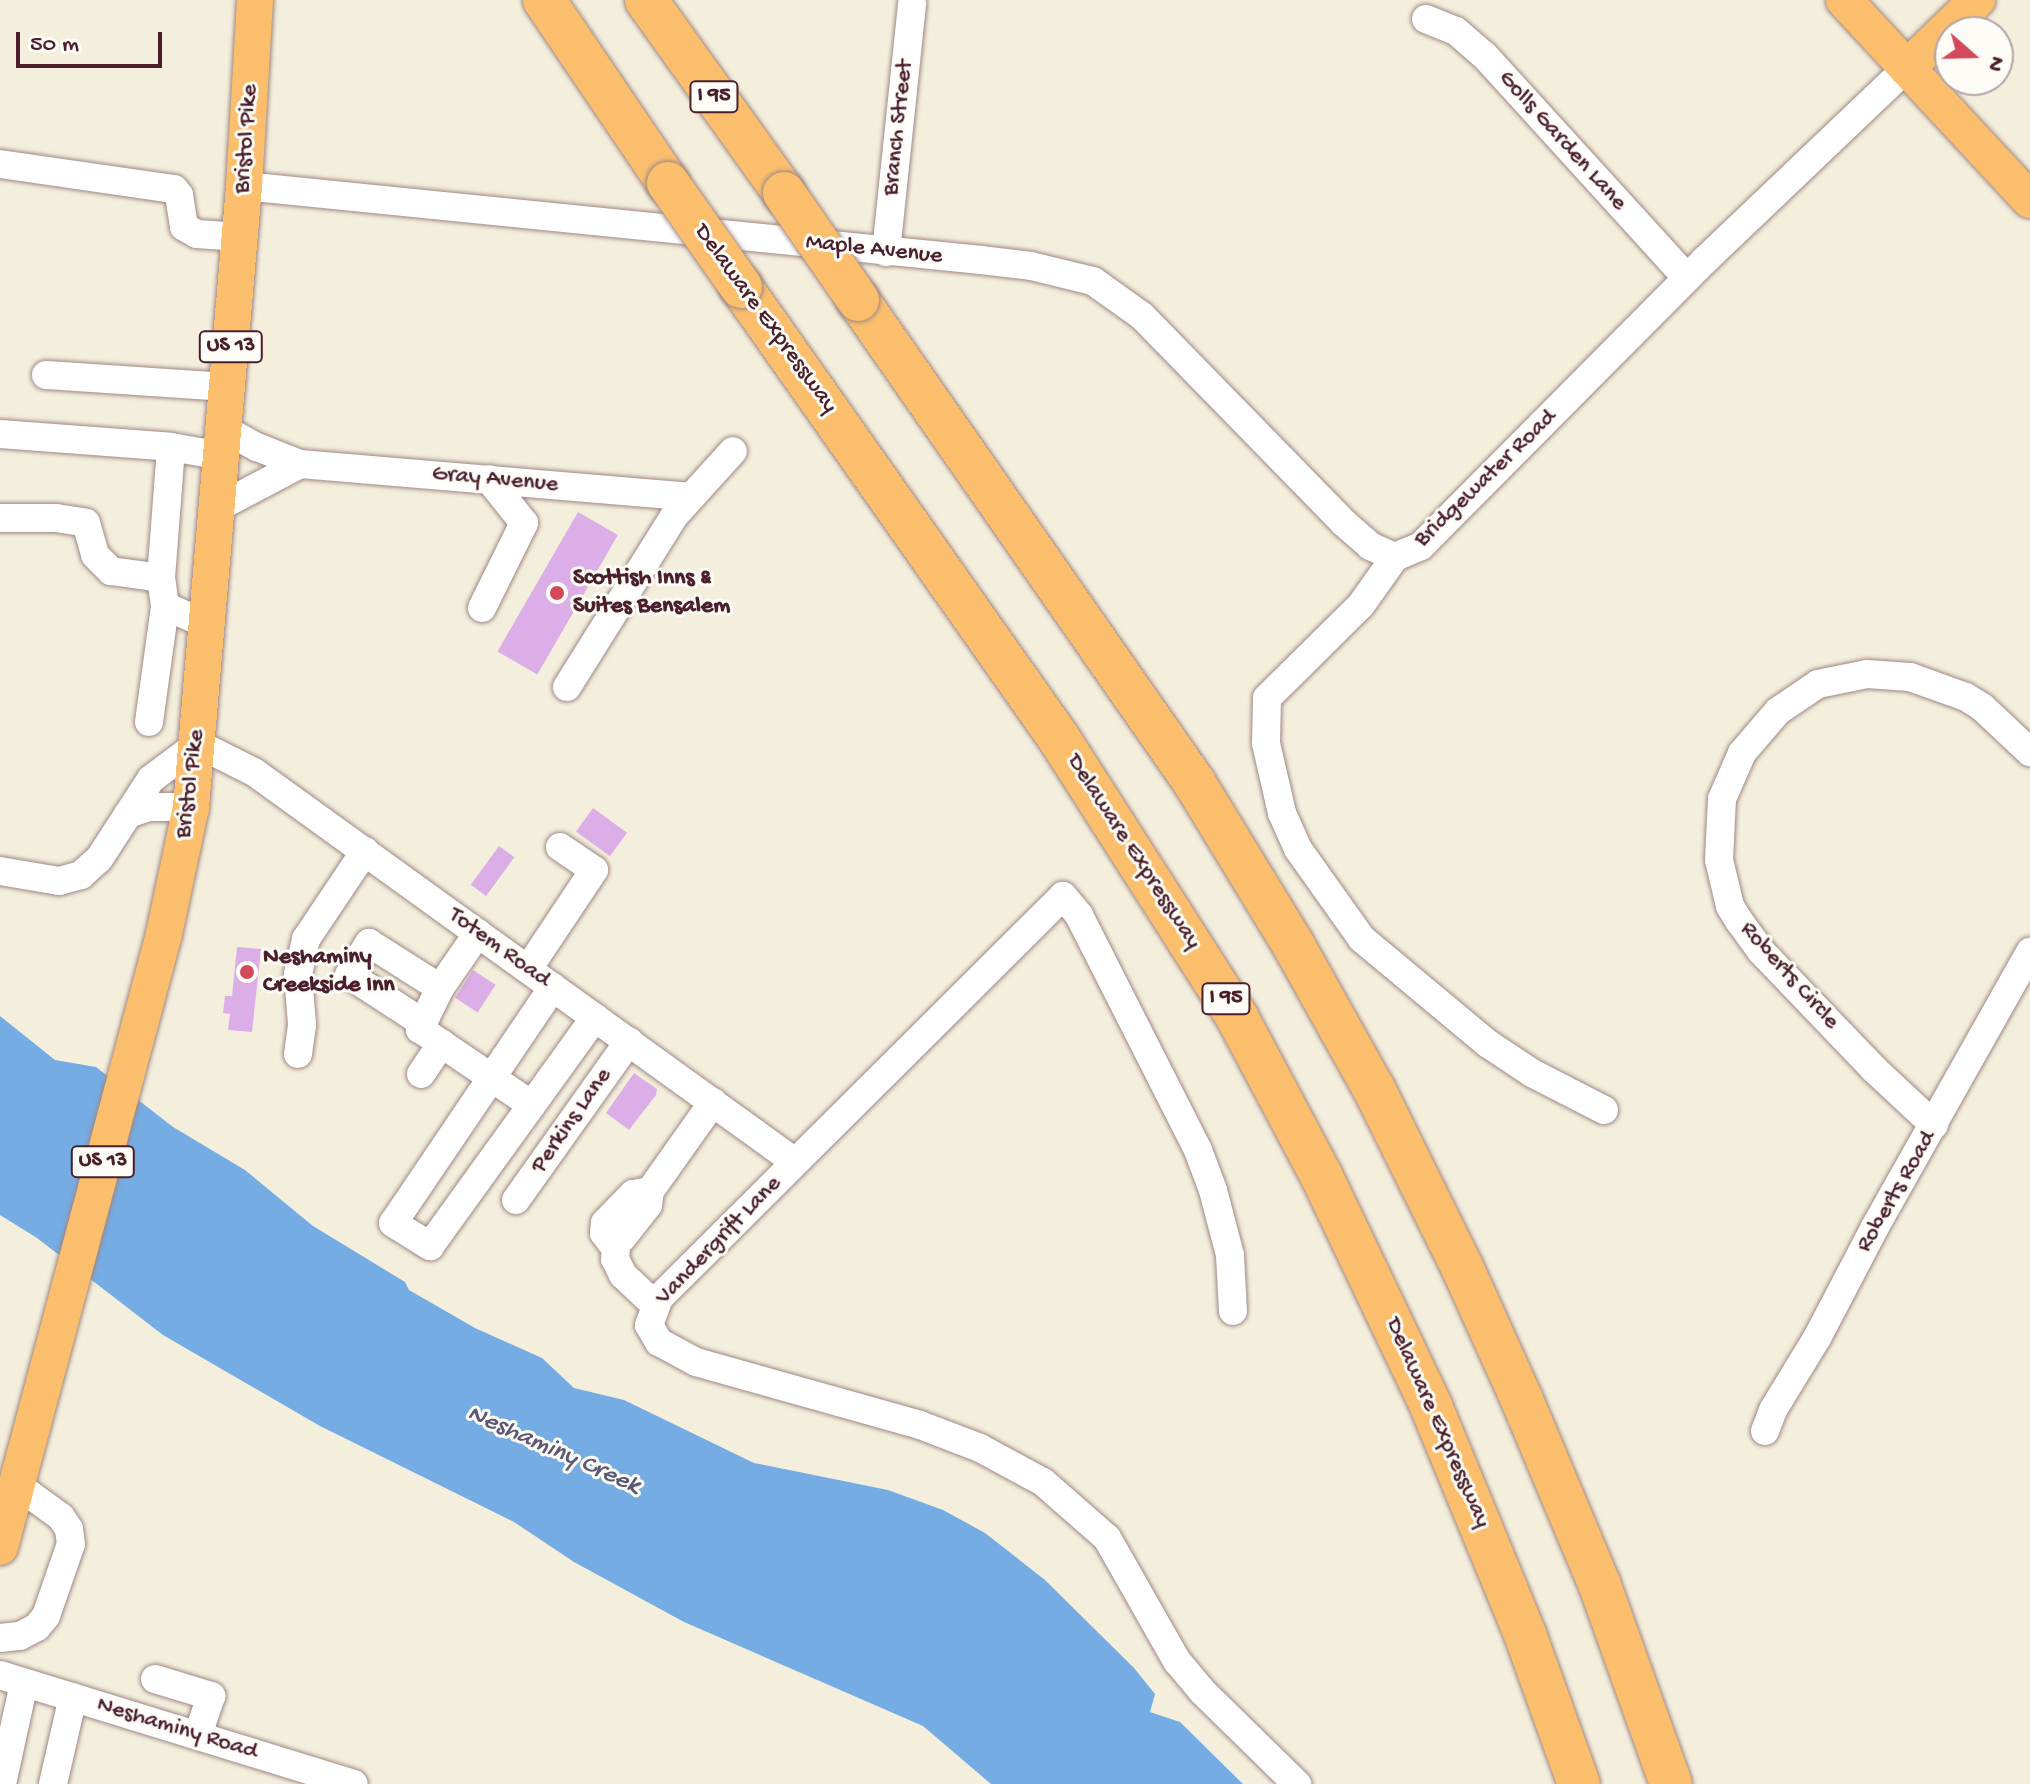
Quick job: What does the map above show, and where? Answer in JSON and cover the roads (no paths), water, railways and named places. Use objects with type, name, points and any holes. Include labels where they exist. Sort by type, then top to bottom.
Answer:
[{"type":"highway","name":"Delaware Expressway","points":[[544,0],[668,183],[1058,737],[1238,1019],[1321,1175],[1431,1406],[1509,1593],[1579,1784]]},
{"type":"highway","name":"I 95","points":[[646,0],[1194,782],[1294,946],[1375,1091],[1462,1267],[1522,1400],[1599,1583],[1671,1784]]},
{"type":"main road","name":"Bristol Pike","points":[[0,1547],[13,1475],[72,1281],[174,889],[191,807],[244,186],[254,0]]},
{"type":"main road","points":[[1844,0],[2028,194]]},
{"type":"main road","name":"Bridgewater Road","points":[[1907,68],[1977,0]]},
{"type":"street","name":"Branch Street","points":[[886,252],[912,3]]},
{"type":"street","name":"Golls Garden Lane","points":[[1426,19],[1456,31],[1485,56],[1687,278]]},
{"type":"street","name":"Bridgewater Road","points":[[1604,1110],[1532,1073],[1487,1043],[1362,939],[1298,849],[1282,813],[1266,743],[1267,698],[1361,605],[1395,557],[1406,556],[1421,546],[1687,278],[1907,68]]},
{"type":"street","points":[[0,164],[174,189],[179,195],[184,227],[197,234],[240,237]]},
{"type":"street","name":"Maple Avenue","points":[[244,186],[1031,266],[1093,281],[1142,316],[1344,523],[1370,546],[1395,557]]},
{"type":"street","points":[[46,375],[228,387]]},
{"type":"street","name":"Gray Avenue","points":[[0,434],[171,447],[223,443],[257,447],[300,464],[689,497]]},
{"type":"street","points":[[149,722],[165,606],[161,578],[171,447]]},
{"type":"street","points":[[567,687],[689,497],[733,451]]},
{"type":"street","points":[[217,508],[300,464]]},
{"type":"street","points":[[482,608],[524,523],[489,479]]},
{"type":"street","points":[[0,518],[56,518],[86,523],[95,555],[111,571],[161,578]]},
{"type":"street","points":[[165,606],[208,625]]},
{"type":"street","name":"Roberts Circle","points":[[1934,1125],[1875,1070],[1761,951],[1739,921],[1730,906],[1719,860],[1722,799],[1742,753],[1778,711],[1818,684],[1867,674],[1910,677],[1966,697],[1982,707],[2030,752]]},
{"type":"street","points":[[0,871],[59,881],[81,875],[99,859],[151,779],[198,744]]},
{"type":"street","name":"Totem Road","points":[[198,744],[254,772],[795,1162]]},
{"type":"street","points":[[128,814],[148,807],[191,807]]},
{"type":"street","points":[[528,969],[594,870],[560,847]]},
{"type":"street","points":[[298,1054],[302,1024],[298,974],[306,939],[365,851]]},
{"type":"street","name":"Vandergrift Lane","points":[[1233,1311],[1230,1255],[1213,1190],[1198,1150],[1079,915],[1063,896],[655,1305],[649,1319],[652,1334],[696,1362],[920,1425],[980,1448],[1043,1482],[1107,1538],[1177,1661],[1203,1692],[1297,1784]]},
{"type":"street","points":[[421,1074],[440,988],[478,933]]},
{"type":"street","points":[[440,988],[369,943],[349,975],[532,1105]]},
{"type":"street","name":"Roberts Road","points":[[1765,1431],[1773,1410],[2030,952]]},
{"type":"street","points":[[553,987],[393,1223],[430,1246],[595,1017]]},
{"type":"street","name":"Perkins Lane","points":[[516,1200],[629,1041]]},
{"type":"street","points":[[655,1305],[623,1275],[615,1259],[617,1239],[622,1238],[648,1205],[650,1191],[713,1102]]},
{"type":"street","points":[[0,1638],[20,1636],[37,1627],[46,1616],[71,1544],[69,1529],[61,1517],[13,1475]]},
{"type":"street","points":[[2,1784],[12,1679]]},
{"type":"street","name":"Neshaminy Road","points":[[12,1679],[354,1784]]},
{"type":"street","points":[[155,1679],[211,1696],[198,1735]]},
{"type":"street","points":[[53,1784],[73,1697]]},
{"type":"water","name":"Neshaminy Creek","points":[[0,1016],[55,1060],[96,1067],[173,1127],[245,1170],[313,1226],[405,1282],[409,1290],[475,1328],[542,1358],[574,1388],[624,1400],[754,1463],[888,1490],[943,1510],[985,1533],[1045,1580],[1134,1668],[1155,1694],[1150,1712],[1180,1722],[1243,1784],[991,1784],[923,1726],[684,1622],[574,1562],[514,1522],[320,1426],[163,1335],[37,1238],[0,1215]]},
{"type":"place","name":"Scottish Inns & Suites Bensalem","points":[[557,593]]},
{"type":"place","name":"Neshaminy Creekside Inn","points":[[247,972]]}]
